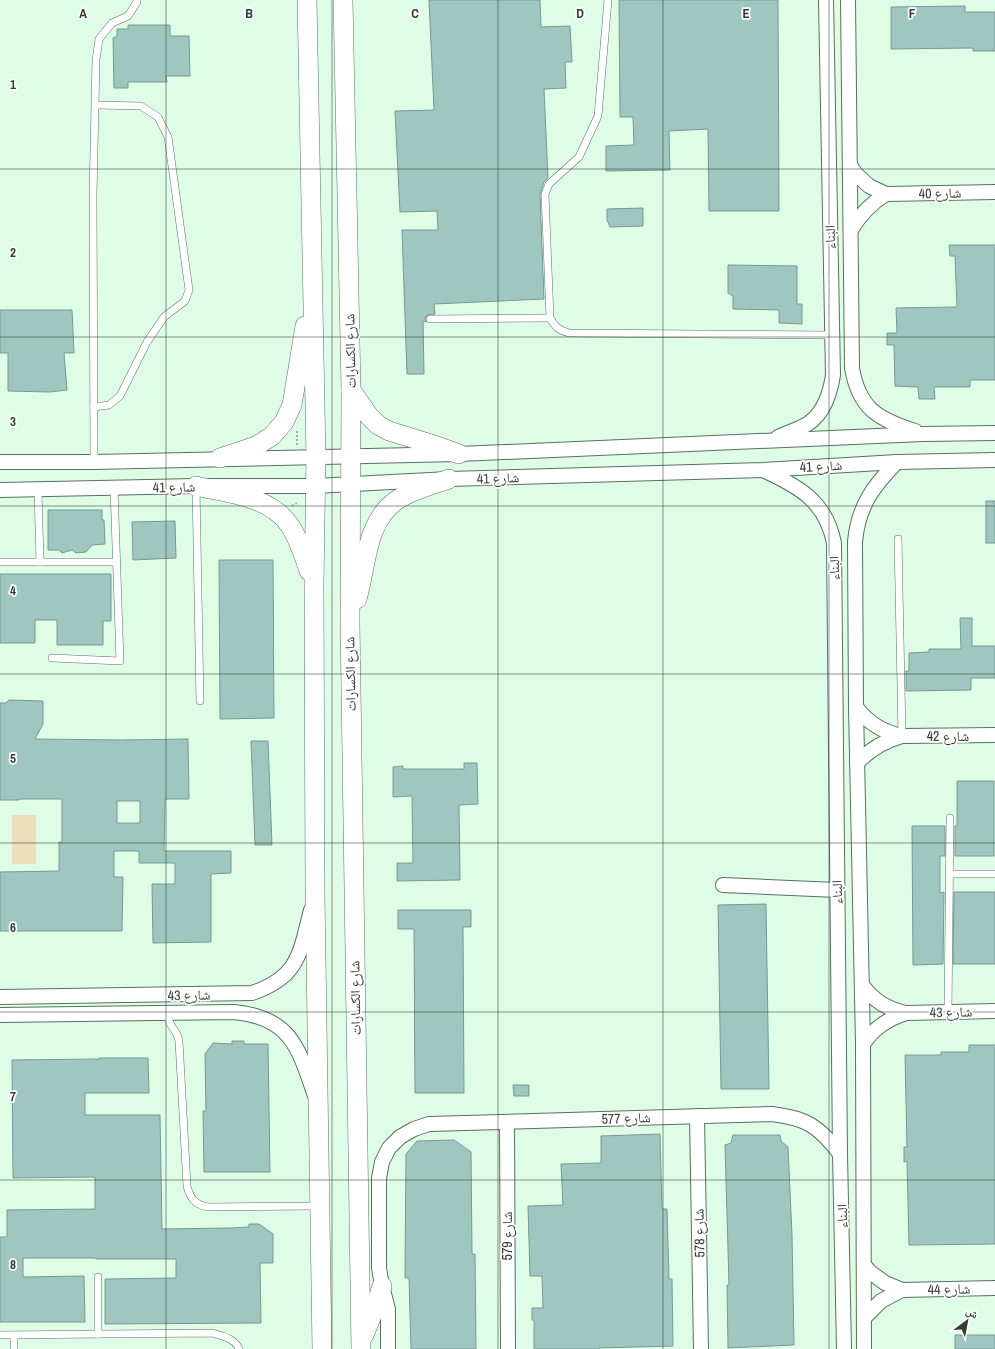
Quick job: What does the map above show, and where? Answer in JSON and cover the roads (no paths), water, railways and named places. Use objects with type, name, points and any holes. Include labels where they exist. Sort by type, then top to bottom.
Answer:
[{"type":"street","name":"شارع الكسارات","points":[[343,0],[351,390],[350,623],[361,1345]]},
{"type":"street","name":"البناء","points":[[768,441],[804,427],[819,413],[832,385],[826,0]]},
{"type":"street","name":"البناء","points":[[848,0],[852,368],[857,388],[867,405],[882,419],[892,424],[923,434]]},
{"type":"street","points":[[305,5],[316,457],[314,583],[315,894],[322,1349]]},
{"type":"street","name":"شارع 40","points":[[850,165],[855,173],[869,186],[886,194],[995,192]]},
{"type":"street","points":[[851,230],[862,213],[886,194]]},
{"type":"street","points":[[220,458],[256,446],[272,436],[284,422],[292,405],[300,349],[312,291]]},
{"type":"street","points":[[351,390],[369,416],[378,425],[389,432],[459,454]]},
{"type":"street","name":"شارع 41","points":[[0,462],[94,462],[220,458],[459,454],[923,434],[995,433]]},
{"type":"street","name":"شارع 41","points":[[0,490],[196,486],[351,485],[449,479],[763,470],[897,462],[995,460]]},
{"type":"street","name":"البناء","points":[[864,1349],[863,1044],[854,542],[866,499],[879,481],[897,462]]},
{"type":"street","name":"البناء","points":[[763,470],[787,481],[806,494],[821,511],[831,531],[834,543],[840,1154],[844,1349]]},
{"type":"street","points":[[350,623],[362,583],[373,530],[379,517],[398,499],[449,479]]},
{"type":"street","points":[[196,486],[249,498],[265,504],[279,513],[289,524],[297,538],[314,583]]},
{"type":"street","name":"شارع 42","points":[[856,707],[871,723],[891,734],[902,736],[995,735]]},
{"type":"street","name":"شارع 42","points":[[857,763],[873,748],[891,739],[902,736]]},
{"type":"street","points":[[723,885],[837,890]]},
{"type":"street","name":"شارع 43","points":[[0,998],[252,993],[266,988],[280,980],[291,969],[299,955],[315,894]]},
{"type":"street","name":"شارع 43","points":[[862,986],[877,1001],[896,1011],[906,1013],[995,1011]]},
{"type":"street","name":"شارع 43","points":[[0,1015],[234,1012],[249,1013],[263,1017],[275,1024],[295,1045],[302,1058],[318,1106]]},
{"type":"street","name":"شارع 43","points":[[863,1044],[876,1027],[886,1021],[906,1013]]},
{"type":"street","name":"شارع 577","points":[[382,1286],[379,1268],[379,1178],[382,1162],[389,1148],[400,1137],[414,1129],[430,1124],[772,1114],[792,1117],[811,1124],[828,1137],[840,1154]]},
{"type":"street","name":"شارع 578","points":[[697,1116],[701,1349]]},
{"type":"street","name":"شارع 579","points":[[507,1122],[508,1349]]},
{"type":"street","name":"شارع 44","points":[[864,1265],[870,1272],[885,1283],[902,1290],[995,1288]]},
{"type":"street","points":[[361,1345],[382,1286]]},
{"type":"street","points":[[382,1286],[388,1309],[388,1349]]},
{"type":"street","name":"شارع 44","points":[[864,1318],[881,1301],[902,1290]]},
{"type":"lane","points":[[94,462],[93,195],[96,60],[99,39],[112,23],[128,16],[137,0]]},
{"type":"lane","points":[[608,0],[598,116],[580,157],[549,184],[544,194],[550,318],[554,326],[569,333],[831,335]]},
{"type":"lane","points":[[94,407],[109,405],[120,396],[147,342],[164,317],[185,301],[189,290],[168,137],[158,117],[140,106],[96,105]]},
{"type":"lane","points":[[430,319],[550,318]]},
{"type":"lane","points":[[196,486],[200,701]]},
{"type":"lane","points":[[52,658],[120,661],[114,488]]},
{"type":"lane","points":[[38,490],[40,562]]},
{"type":"lane","points":[[898,539],[902,736]]},
{"type":"lane","points":[[0,562],[116,562]]},
{"type":"lane","points":[[948,1012],[950,818]]},
{"type":"lane","points":[[950,874],[995,874]]},
{"type":"lane","points":[[168,1013],[169,1022],[176,1032],[179,1041],[188,1186],[189,1193],[193,1201],[200,1206],[208,1207],[319,1206]]},
{"type":"lane","points":[[98,1277],[98,1334]]},
{"type":"lane","points":[[0,1335],[212,1333],[226,1337],[237,1345],[238,1349]]},
{"type":"lane","points":[[14,1335],[14,1349]]}]
